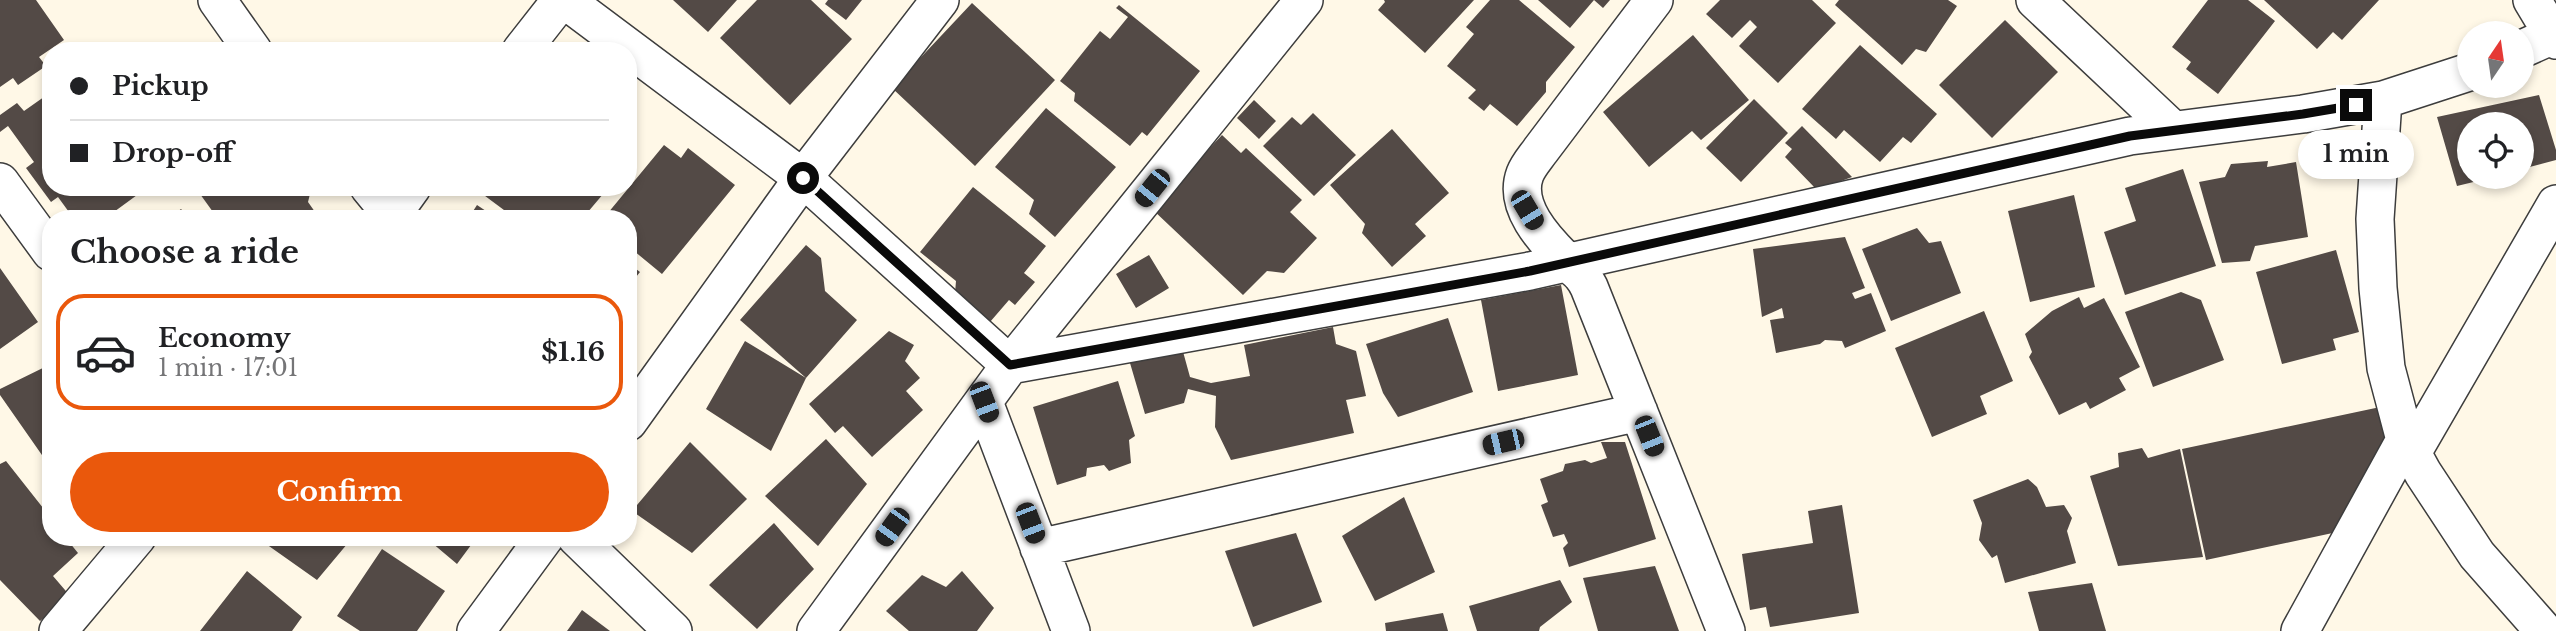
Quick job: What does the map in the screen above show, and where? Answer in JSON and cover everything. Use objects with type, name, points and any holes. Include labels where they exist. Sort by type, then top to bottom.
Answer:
[{"type":"street","points":[[217,0],[247,42]]},
{"type":"street","points":[[528,42],[563,0],[620,42]]},
{"type":"street","points":[[637,409],[803,178],[940,0]]},
{"type":"street","points":[[816,631],[1010,365],[1304,0]]},
{"type":"street","points":[[1654,0],[1540,151],[1525,175],[1523,191],[1527,210],[1543,236],[1567,262],[1583,274],[1589,287],[1726,631]]},
{"type":"street","points":[[2035,0],[2173,130]]},
{"type":"street","points":[[2532,0],[2544,41]]},
{"type":"street","points":[[637,55],[803,178],[1010,365]]},
{"type":"street","points":[[1010,365],[1530,271],[2107,141],[2303,114],[2382,100],[2457,76]]},
{"type":"street","points":[[2382,100],[2375,219],[2378,288],[2386,368],[2409,447],[2477,555],[2544,631]]},
{"type":"street","points":[[0,181],[42,239]]},
{"type":"street","points":[[382,196],[398,207]]},
{"type":"street","points":[[2300,631],[2556,204]]},
{"type":"street","points":[[984,402],[1071,631]]},
{"type":"street","points":[[1039,548],[1639,412]]},
{"type":"street","points":[[58,631],[129,546]]},
{"type":"street","points":[[476,631],[538,546]]},
{"type":"street","points":[[585,546],[673,631]]},
{"type":"building","points":[[0,0],[36,0],[64,40],[42,42],[42,55],[39,57],[42,69],[18,85],[13,78],[0,87]]},
{"type":"building","points":[[673,0],[737,0],[708,32]]},
{"type":"building","points":[[757,0],[811,0],[852,39],[790,105],[720,38]]},
{"type":"building","points":[[828,0],[862,0],[846,20],[825,4]]},
{"type":"building","points":[[1384,0],[1474,0],[1425,53],[1378,10]]},
{"type":"building","points":[[1490,0],[1519,0],[1575,47],[1546,82],[1546,92],[1517,126],[1490,104],[1484,111],[1468,98],[1476,90],[1447,66],[1474,34],[1466,27]]},
{"type":"building","points":[[1538,0],[1594,0],[1570,28]]},
{"type":"building","points":[[1594,0],[1610,0],[1603,8]]},
{"type":"building","points":[[1720,0],[1812,0],[1836,23],[1778,83],[1739,46],[1757,27],[1750,20],[1732,38],[1706,14]]},
{"type":"building","points":[[1839,0],[1948,0],[1957,6],[1926,52],[1916,49],[1902,65],[1835,5]]},
{"type":"building","points":[[2208,0],[2248,0],[2275,21],[2218,94],[2186,69],[2191,62],[2172,47]]},
{"type":"building","points":[[2264,0],[2379,0],[2342,40],[2333,32],[2317,49]]},
{"type":"building","points":[[972,3],[1055,80],[975,166],[892,88]]},
{"type":"building","points":[[1119,5],[1200,71],[1147,136],[1142,132],[1130,146],[1074,101],[1075,93],[1060,81],[1100,31],[1110,39],[1128,17],[1116,8]]},
{"type":"building","points":[[2005,20],[2058,72],[1992,138],[1939,85]]},
{"type":"building","points":[[1693,35],[1749,100],[1701,140],[1692,131],[1649,167],[1603,112]]},
{"type":"building","points":[[1860,45],[1937,114],[1911,143],[1903,137],[1880,162],[1844,130],[1836,139],[1802,109]]},
{"type":"building","points":[[2539,95],[2556,150],[2556,160],[2534,166],[2534,112],[2460,112],[2534,98]]},
{"type":"building","points":[[42,98],[42,190],[26,168],[34,162],[8,126],[0,132],[0,115],[17,103],[24,111]]},
{"type":"building","points":[[1754,99],[1788,133],[1741,182],[1706,148]]},
{"type":"building","points":[[1254,100],[1276,121],[1259,139],[1237,118]]},
{"type":"building","points":[[1046,108],[1116,167],[1055,237],[1029,214],[1034,200],[995,167]]},
{"type":"building","points":[[1313,113],[1356,155],[1314,196],[1263,146],[1292,117],[1301,125]]},
{"type":"building","points":[[2457,113],[2457,186],[2437,117]]},
{"type":"building","points":[[1802,126],[1852,177],[1817,190],[1785,157],[1792,149],[1785,143]]},
{"type":"building","points":[[1392,129],[1449,193],[1415,224],[1426,236],[1392,267],[1362,233],[1365,224],[1330,185]]},
{"type":"building","points":[[1222,135],[1241,153],[1246,148],[1302,200],[1290,212],[1317,238],[1284,273],[1267,271],[1243,295],[1152,209]]},
{"type":"building","points":[[664,145],[681,158],[688,148],[735,185],[662,274],[637,253],[637,210],[610,210],[622,196],[637,196],[637,178]]},
{"type":"building","points":[[2268,161],[2267,167],[2296,162],[2308,237],[2255,246],[2250,261],[2222,263],[2199,182],[2225,177],[2231,164]]},
{"type":"building","points":[[2183,169],[2216,266],[2125,295],[2104,232],[2136,221],[2125,188]]},
{"type":"building","points":[[973,187],[1046,246],[1024,273],[1035,282],[1015,305],[1009,300],[990,322],[955,293],[956,281],[920,252]]},
{"type":"building","points":[[2074,195],[2095,287],[2030,302],[2008,211]]},
{"type":"building","points":[[47,196],[136,196],[117,210],[67,210],[58,197],[51,202]]},
{"type":"building","points":[[201,196],[310,196],[308,202],[314,210],[212,210]]},
{"type":"building","points":[[485,196],[601,196],[590,210],[504,210]]},
{"type":"building","points":[[1917,228],[1929,243],[1941,241],[1961,293],[1891,321],[1862,249]]},
{"type":"building","points":[[1845,237],[1865,288],[1852,293],[1855,299],[1871,293],[1886,331],[1845,348],[1842,341],[1825,340],[1820,344],[1776,353],[1770,320],[1784,318],[1782,308],[1762,317],[1753,249]]},
{"type":"building","points":[[806,245],[821,258],[825,291],[857,320],[806,378],[740,320]]},
{"type":"building","points":[[2336,250],[2359,332],[2333,339],[2336,350],[2282,364],[2256,272]]},
{"type":"building","points":[[1149,255],[1169,288],[1136,308],[1116,274]]},
{"type":"building","points":[[0,268],[38,322],[0,349]]},
{"type":"building","points":[[1561,285],[1578,375],[1498,391],[1481,300]]},
{"type":"building","points":[[2181,292],[2201,300],[2224,360],[2153,387],[2125,312]]},
{"type":"building","points":[[2079,297],[2084,308],[2104,298],[2140,367],[2119,378],[2126,390],[2090,409],[2086,402],[2059,415],[2029,357],[2032,352],[2025,334],[2052,311]]},
{"type":"building","points":[[1984,311],[2013,381],[1980,396],[1987,414],[1932,437],[1895,348]]},
{"type":"building","points":[[1448,318],[1473,392],[1398,417],[1383,393],[1366,344]]},
{"type":"building","points":[[1333,327],[1336,344],[1356,351],[1366,396],[1346,400],[1354,433],[1231,460],[1215,427],[1216,396],[1188,389],[1184,403],[1145,414],[1130,363],[1182,348],[1190,377],[1211,383],[1250,376],[1244,345]]},
{"type":"building","points":[[889,331],[914,345],[905,361],[920,378],[906,391],[923,410],[872,457],[843,426],[835,433],[809,404]]},
{"type":"building","points":[[745,341],[806,378],[771,451],[706,409]]},
{"type":"building","points":[[42,368],[42,455],[0,395],[0,389]]},
{"type":"building","points":[[1118,381],[1135,436],[1129,440],[1131,463],[1109,471],[1104,465],[1087,468],[1086,476],[1057,485],[1033,407]]},
{"type":"building","points":[[2385,406],[2392,439],[2342,531],[2206,560],[2182,449]]},
{"type":"building","points":[[826,439],[867,484],[818,546],[765,496]]},
{"type":"building","points":[[690,442],[747,499],[692,553],[637,514],[637,505]]},
{"type":"building","points":[[1601,442],[1625,442],[1656,539],[1569,567],[1563,548],[1568,543],[1564,534],[1553,537],[1541,505],[1548,502],[1540,479],[1563,471],[1565,464],[1585,460],[1591,463],[1607,458]]},
{"type":"building","points":[[2142,448],[2148,458],[2180,449],[2203,557],[2118,566],[2090,476],[2119,467],[2118,453]]},
{"type":"building","points":[[6,461],[42,507],[42,546],[72,546],[78,553],[53,576],[71,597],[40,621],[0,580],[0,464]]},
{"type":"building","points":[[2028,479],[2037,487],[2046,507],[2064,505],[2072,518],[2067,531],[2076,563],[2005,583],[1997,555],[1992,558],[1979,540],[1982,523],[1973,500]]},
{"type":"building","points":[[1404,497],[1435,572],[1375,601],[1342,536]]},
{"type":"building","points":[[1842,505],[1859,613],[1770,627],[1766,607],[1750,610],[1742,554],[1813,543],[1808,511]]},
{"type":"building","points":[[774,523],[814,569],[757,629],[709,585]]},
{"type":"building","points":[[1296,533],[1322,602],[1253,627],[1225,551]]},
{"type":"building","points":[[269,546],[345,546],[317,580]]},
{"type":"building","points":[[436,546],[470,546],[457,564]]},
{"type":"building","points":[[382,549],[445,591],[417,631],[360,631],[337,616]]},
{"type":"building","points":[[1655,566],[1679,631],[1598,631],[1583,578]]},
{"type":"building","points":[[247,571],[302,617],[292,631],[200,631]]},
{"type":"building","points":[[962,571],[994,608],[977,631],[909,631],[886,611],[922,575],[946,587]]},
{"type":"building","points":[[1560,580],[1572,602],[1540,627],[1539,631],[1477,631],[1469,606]]},
{"type":"building","points":[[2092,583],[2106,631],[2039,631],[2028,592]]},
{"type":"building","points":[[582,610],[610,631],[567,631]]},
{"type":"building","points":[[1443,613],[1448,631],[1386,631],[1385,623]]},
{"type":"route","points":[[803,178],[1010,365],[1530,271],[2130,136],[2356,105]]}]
